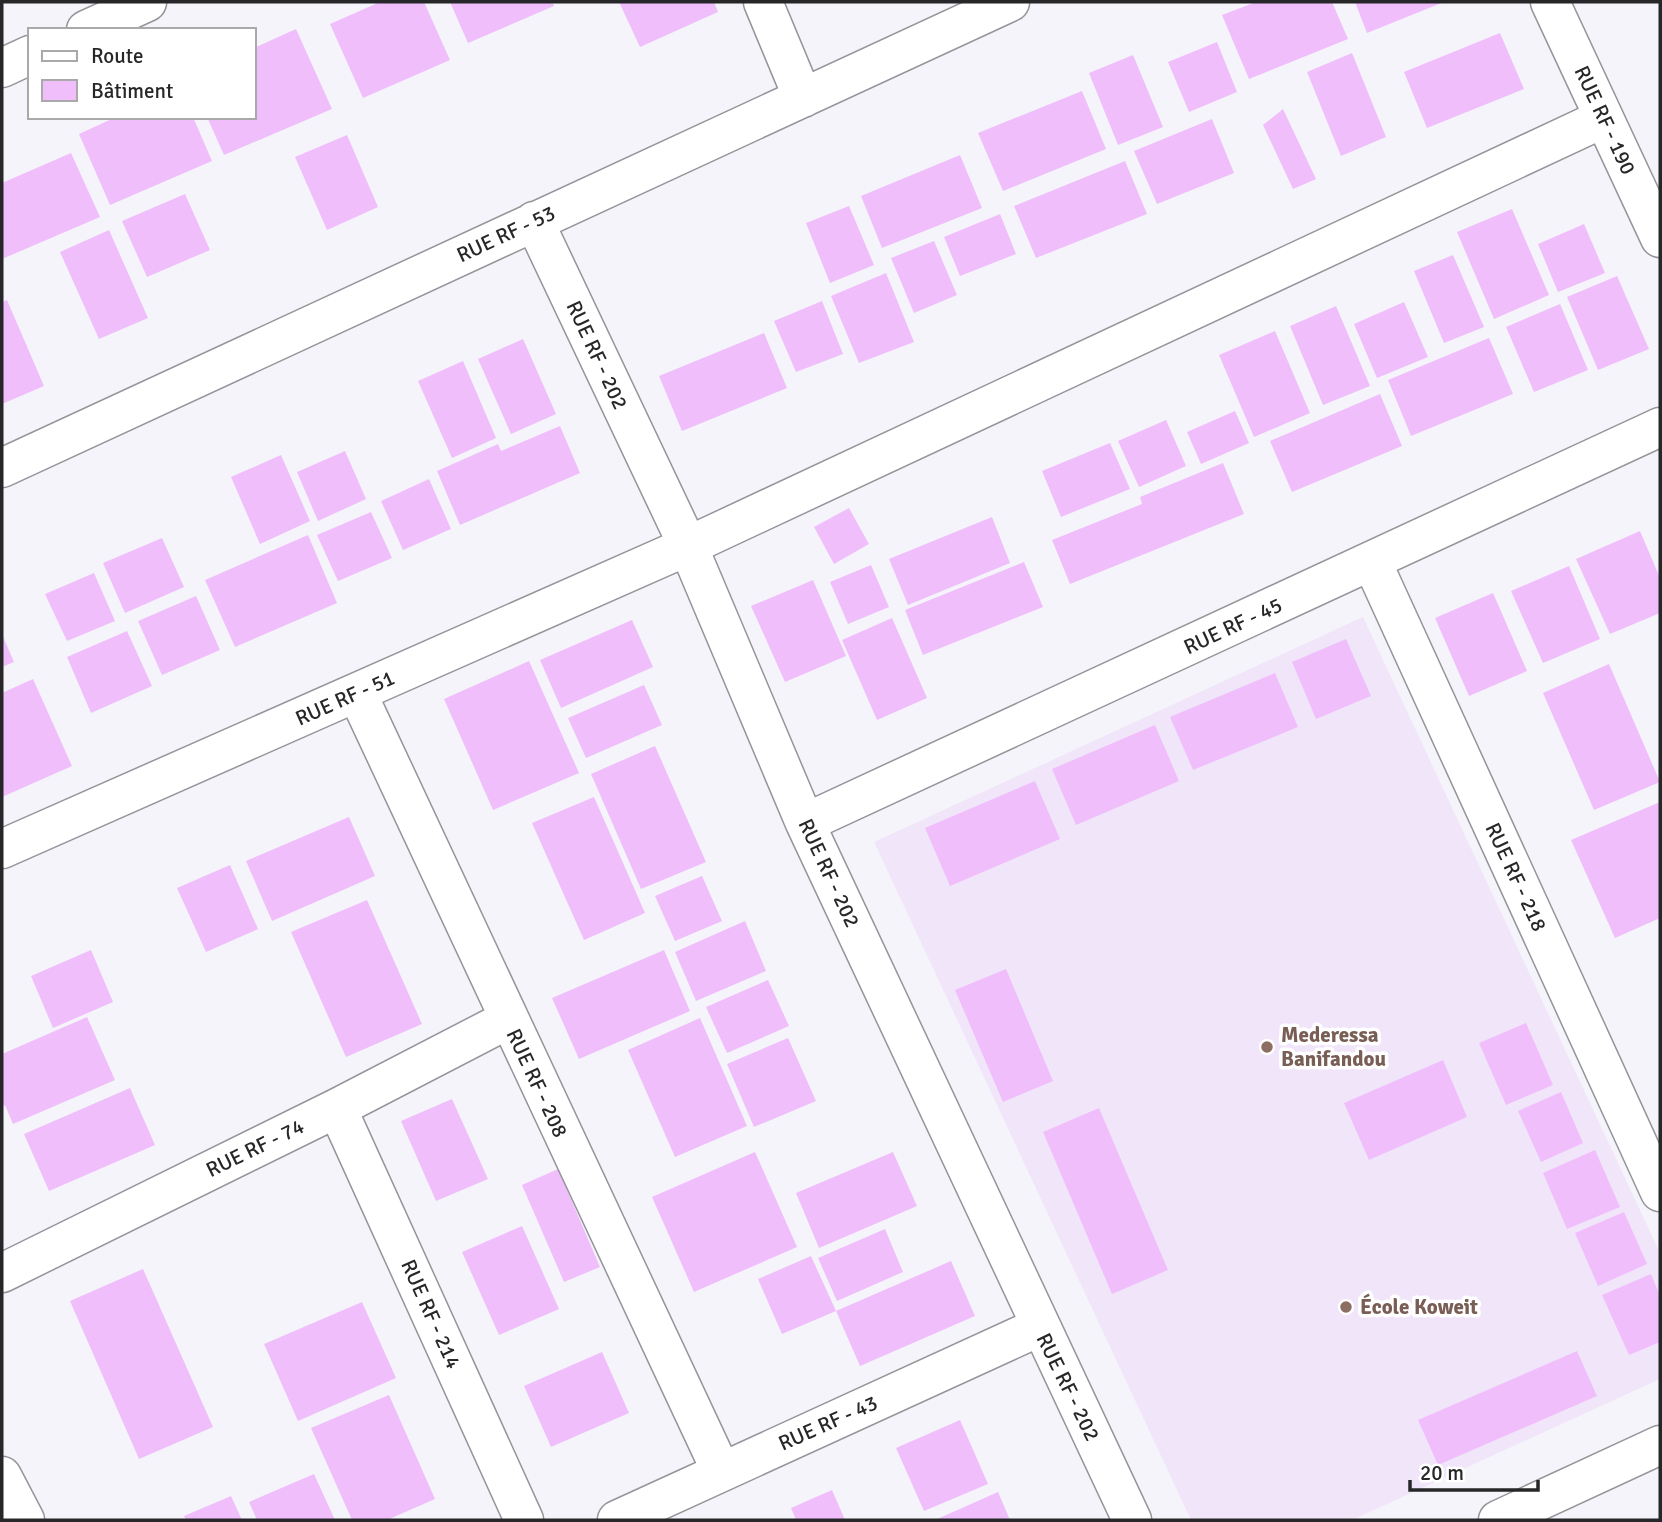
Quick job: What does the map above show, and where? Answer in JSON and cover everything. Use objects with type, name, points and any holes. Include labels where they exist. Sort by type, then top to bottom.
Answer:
[{"type":"street","points":[[90,28],[147,2]]},
{"type":"street","points":[[763,2],[803,98]]},
{"type":"street","name":"RUE RF - 53","points":[[2,468],[1010,2]]},
{"type":"street","name":"RUE RF - 190","points":[[1550,2],[1660,238]]},
{"type":"street","points":[[2,68],[28,56]]},
{"type":"street","name":"RUE RF - 51","points":[[2,849],[688,546],[1604,118]]},
{"type":"street","name":"RUE RF - 202","points":[[534,221],[688,546],[805,823],[1039,1327],[1132,1520]]},
{"type":"street","name":"RUE RF - 45","points":[[805,823],[1660,427]]},
{"type":"street","name":"RUE RF - 218","points":[[1372,562],[1660,1192]]},
{"type":"street","name":"RUE RF - 208","points":[[357,692],[507,1020],[721,1471]]},
{"type":"street","name":"RUE RF - 74","points":[[2,1273],[337,1108],[507,1020]]},
{"type":"street","name":"RUE RF - 214","points":[[337,1108],[524,1520]]},
{"type":"street","name":"RUE RF - 43","points":[[617,1520],[1039,1327]]},
{"type":"street","points":[[1498,1520],[1660,1445]]},
{"type":"street","points":[[2,1476],[25,1520]]},
{"type":"shaded area","name":"Mederessa Banifandou","points":[[1363,617],[1660,1253],[1660,1379],[1352,1520],[1191,1520],[874,842]]},
{"type":"building","points":[[380,2],[424,2],[450,60],[363,98],[330,24]]},
{"type":"building","points":[[450,2],[552,2],[554,6],[468,43]]},
{"type":"building","points":[[619,2],[714,2],[718,12],[640,47]]},
{"type":"building","points":[[1256,2],[1332,2],[1348,39],[1249,79],[1222,15]]},
{"type":"building","points":[[1355,2],[1444,2],[1367,33]]},
{"type":"building","points":[[296,29],[332,109],[224,155],[208,119],[256,119],[256,47]]},
{"type":"building","points":[[1500,33],[1524,89],[1427,128],[1404,72]]},
{"type":"building","points":[[1217,42],[1237,92],[1189,112],[1168,62]]},
{"type":"building","points":[[1352,53],[1386,137],[1341,156],[1307,72]]},
{"type":"building","points":[[1133,55],[1163,127],[1118,145],[1089,73]]},
{"type":"building","points":[[1082,91],[1106,149],[1003,191],[978,133]]},
{"type":"building","points":[[1283,109],[1316,179],[1293,189],[1263,125]]},
{"type":"building","points":[[112,119],[194,119],[212,161],[110,205],[79,134]]},
{"type":"building","points":[[1212,119],[1234,173],[1157,204],[1134,151]]},
{"type":"building","points":[[347,135],[378,207],[327,230],[295,157]]},
{"type":"building","points":[[71,153],[100,217],[2,259],[2,183]]},
{"type":"building","points":[[960,155],[982,208],[882,248],[861,196]]},
{"type":"building","points":[[1125,161],[1147,214],[1036,258],[1014,206]]},
{"type":"building","points":[[185,194],[210,250],[147,277],[122,221]]},
{"type":"building","points":[[849,206],[874,265],[830,283],[806,223]]},
{"type":"building","points":[[1512,209],[1549,295],[1494,319],[1457,232]]},
{"type":"building","points":[[1000,214],[1016,254],[960,276],[944,237]]},
{"type":"building","points":[[1584,224],[1605,273],[1558,292],[1538,244]]},
{"type":"building","points":[[109,230],[148,318],[99,339],[60,252]]},
{"type":"building","points":[[934,241],[957,295],[914,313],[891,258]]},
{"type":"building","points":[[1453,255],[1484,327],[1444,343],[1414,271]]},
{"type":"building","points":[[886,273],[914,342],[859,363],[831,296]]},
{"type":"building","points":[[1617,276],[1649,349],[1598,370],[1567,297]]},
{"type":"building","points":[[7,300],[44,386],[2,404],[2,302]]},
{"type":"building","points":[[822,301],[843,354],[796,372],[774,321]]},
{"type":"building","points":[[1404,302],[1428,357],[1377,378],[1354,324]]},
{"type":"building","points":[[1560,304],[1588,370],[1534,392],[1506,327]]},
{"type":"building","points":[[1336,306],[1370,386],[1323,405],[1290,326]]},
{"type":"building","points":[[1275,331],[1310,413],[1254,437],[1219,355]]},
{"type":"building","points":[[764,333],[787,388],[682,431],[659,376]]},
{"type":"building","points":[[1489,338],[1513,394],[1411,436],[1388,380]]},
{"type":"building","points":[[523,339],[556,414],[511,434],[478,359]]},
{"type":"building","points":[[463,361],[496,438],[452,458],[418,381]]},
{"type":"building","points":[[1380,394],[1402,446],[1292,492],[1270,441]]},
{"type":"building","points":[[1235,411],[1249,443],[1201,464],[1187,432]]},
{"type":"building","points":[[1166,420],[1186,466],[1139,487],[1118,441]]},
{"type":"building","points":[[560,426],[580,473],[460,525],[437,471],[498,444],[501,451]]},
{"type":"building","points":[[1110,443],[1130,489],[1061,517],[1042,471]]},
{"type":"building","points":[[345,451],[366,499],[318,521],[297,472]]},
{"type":"building","points":[[281,455],[310,521],[260,544],[231,477]]},
{"type":"building","points":[[1223,463],[1244,514],[1070,584],[1052,540],[1142,504],[1140,497]]},
{"type":"building","points":[[429,479],[451,529],[403,550],[381,501]]},
{"type":"building","points":[[849,508],[869,544],[834,564],[814,527]]},
{"type":"building","points":[[371,512],[392,558],[338,581],[317,535]]},
{"type":"building","points":[[992,517],[1010,563],[908,605],[889,559]]},
{"type":"building","points":[[1640,531],[1660,578],[1660,613],[1610,634],[1576,559]]},
{"type":"building","points":[[308,535],[337,603],[235,647],[205,580]]},
{"type":"building","points":[[162,538],[184,587],[125,613],[103,563]]},
{"type":"building","points":[[1024,562],[1043,607],[923,655],[905,610]]},
{"type":"building","points":[[871,565],[889,607],[848,624],[830,582]]},
{"type":"building","points":[[1569,566],[1600,639],[1543,663],[1511,591]]},
{"type":"building","points":[[94,573],[115,621],[67,641],[45,594]]},
{"type":"building","points":[[813,580],[846,656],[785,682],[751,606]]},
{"type":"building","points":[[1493,593],[1527,671],[1469,696],[1435,618]]},
{"type":"building","points":[[196,596],[220,650],[162,675],[138,621]]},
{"type":"building","points":[[892,618],[927,698],[877,720],[842,640]]},
{"type":"building","points":[[632,620],[653,667],[561,708],[540,660]]},
{"type":"building","points":[[127,631],[152,686],[91,713],[67,657]]},
{"type":"building","points":[[2,634],[14,662],[2,667]]},
{"type":"building","points":[[1346,639],[1371,696],[1316,719],[1292,662]]},
{"type":"building","points":[[529,661],[579,773],[493,810],[444,699]]},
{"type":"building","points":[[1609,664],[1660,782],[1594,810],[1543,693]]},
{"type":"building","points":[[1275,673],[1298,727],[1193,770],[1170,717]]},
{"type":"building","points":[[33,679],[72,766],[2,797],[2,693]]},
{"type":"building","points":[[644,685],[662,725],[586,758],[568,718]]},
{"type":"building","points":[[1155,725],[1179,781],[1076,825],[1052,769]]},
{"type":"building","points":[[655,746],[706,862],[641,889],[591,774]]},
{"type":"building","points":[[1035,781],[1060,839],[950,886],[925,828]]},
{"type":"building","points":[[594,797],[645,913],[584,940],[532,823]]},
{"type":"building","points":[[1660,802],[1660,918],[1615,938],[1571,840]]},
{"type":"building","points":[[349,817],[375,876],[272,921],[246,861]]},
{"type":"building","points":[[230,865],[258,929],[206,952],[177,888]]},
{"type":"building","points":[[702,876],[722,921],[675,941],[655,896]]},
{"type":"building","points":[[367,900],[422,1024],[346,1057],[291,932]]},
{"type":"building","points":[[745,921],[766,971],[696,1001],[675,952]]},
{"type":"building","points":[[91,950],[113,1002],[53,1028],[31,976]]},
{"type":"building","points":[[664,950],[690,1011],[579,1059],[552,998]]},
{"type":"building","points":[[1006,969],[1053,1081],[1003,1102],[955,990]]},
{"type":"building","points":[[768,980],[789,1026],[727,1053],[706,1007]]},
{"type":"building","points":[[87,1017],[115,1080],[13,1124],[5,1105],[2,1107],[2,1054]]},
{"type":"building","points":[[700,1018],[747,1126],[675,1157],[628,1050]]},
{"type":"building","points":[[1526,1023],[1553,1085],[1506,1105],[1479,1043]]},
{"type":"building","points":[[788,1038],[816,1101],[754,1127],[727,1064]]},
{"type":"building","points":[[1443,1060],[1467,1117],[1369,1160],[1344,1103]]},
{"type":"building","points":[[130,1088],[155,1145],[49,1191],[24,1134]]},
{"type":"building","points":[[1561,1092],[1583,1143],[1541,1162],[1518,1111]]},
{"type":"building","points":[[452,1099],[488,1179],[436,1201],[401,1121]]},
{"type":"building","points":[[1099,1108],[1168,1270],[1112,1294],[1043,1132]]},
{"type":"building","points":[[1595,1150],[1620,1207],[1567,1229],[1543,1173]]},
{"type":"building","points":[[755,1152],[797,1247],[694,1292],[652,1197]]},
{"type":"building","points":[[893,1152],[917,1206],[819,1248],[796,1193]]},
{"type":"building","points":[[558,1169],[600,1267],[564,1282],[522,1185]]},
{"type":"building","points":[[1624,1212],[1647,1264],[1598,1286],[1575,1233]]},
{"type":"building","points":[[522,1226],[559,1309],[499,1335],[462,1252]]},
{"type":"building","points":[[885,1229],[903,1272],[837,1301],[818,1258]]},
{"type":"building","points":[[811,1256],[836,1311],[782,1334],[758,1279]]},
{"type":"building","points":[[951,1261],[975,1316],[860,1366],[836,1311]]},
{"type":"building","points":[[143,1269],[213,1427],[139,1459],[70,1301]]},
{"type":"building","points":[[1651,1274],[1660,1296],[1660,1342],[1629,1355],[1602,1295]]},
{"type":"building","points":[[362,1302],[396,1378],[298,1421],[264,1344]]},
{"type":"building","points":[[1577,1351],[1597,1396],[1438,1465],[1418,1420]]},
{"type":"building","points":[[602,1352],[629,1413],[551,1447],[524,1386]]},
{"type":"building","points":[[389,1395],[435,1499],[387,1520],[352,1520],[311,1428]]},
{"type":"building","points":[[960,1420],[988,1484],[924,1511],[896,1448]]},
{"type":"building","points":[[314,1474],[335,1520],[257,1520],[249,1502]]},
{"type":"building","points":[[832,1490],[845,1520],[796,1520],[791,1508]]},
{"type":"building","points":[[998,1492],[1010,1520],[935,1520]]},
{"type":"building","points":[[231,1496],[242,1520],[186,1520],[184,1516]]},
{"type":"place","name":"Mederessa Banifandou","points":[[1267,1047]]},
{"type":"place","name":"École Koweit","points":[[1346,1307]]}]
